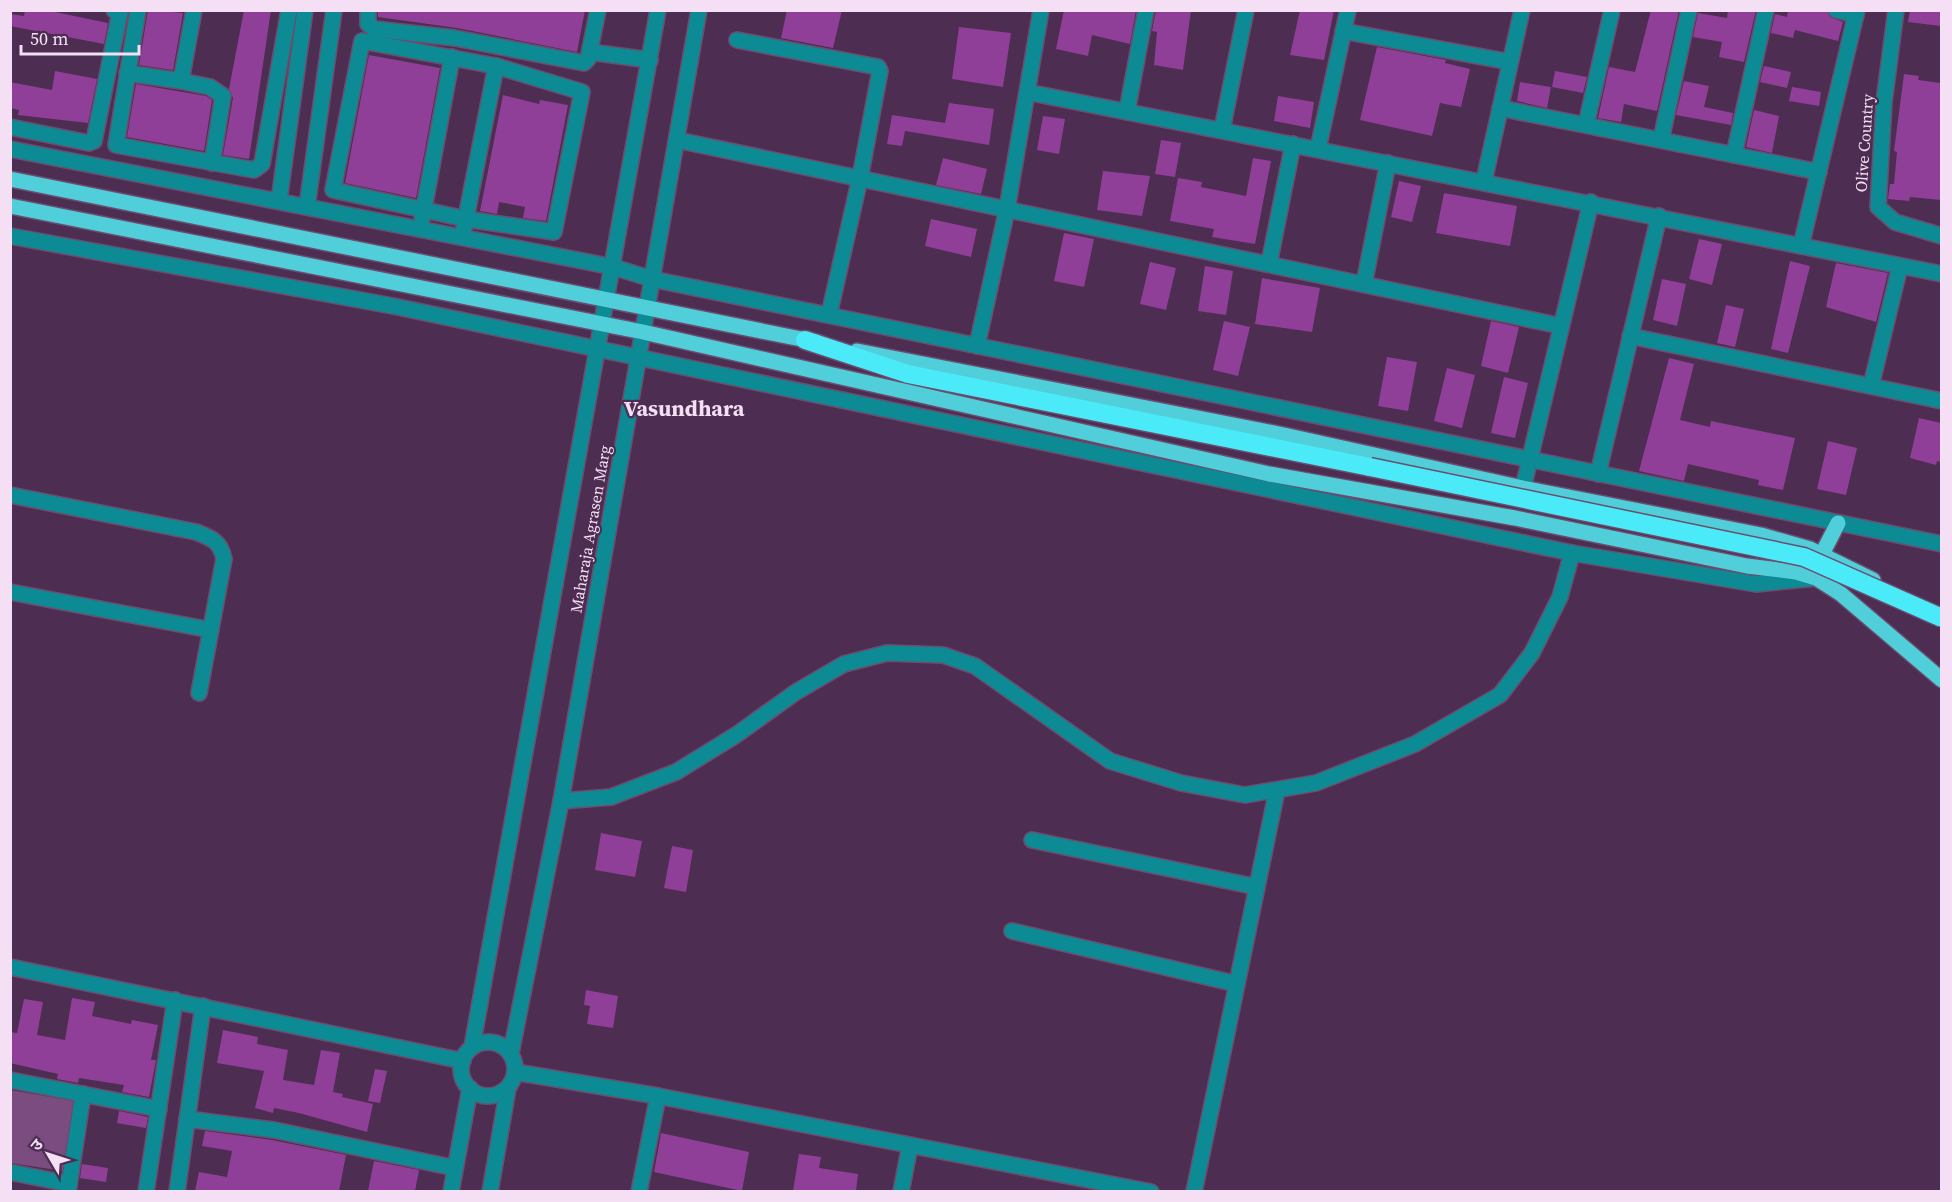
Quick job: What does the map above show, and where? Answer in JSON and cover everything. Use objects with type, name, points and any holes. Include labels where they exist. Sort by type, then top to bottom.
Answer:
[{"type":"highway","points":[[805,340],[908,374],[1804,557],[1941,620]]},
{"type":"main road","points":[[10,179],[607,301],[1284,435],[1522,488],[1761,535],[1822,554],[1851,567],[1941,620]]},
{"type":"main road","points":[[10,206],[643,332],[1269,474],[1515,518],[1747,566],[1796,572],[1816,578],[1841,594],[1941,680]]},
{"type":"main road","points":[[1822,554],[1838,523]]},
{"type":"main road","points":[[1841,594],[1851,567]]},
{"type":"street","points":[[10,127],[89,143],[94,141],[120,12],[114,10]]},
{"type":"street","points":[[138,10],[115,141],[118,146],[254,170],[260,167],[289,10]]},
{"type":"street","points":[[181,81],[194,10]]},
{"type":"street","points":[[279,201],[305,10]]},
{"type":"street","points":[[307,207],[334,10]]},
{"type":"street","points":[[368,10],[368,24],[374,29],[455,38],[584,63],[590,52],[597,10]]},
{"type":"street","name":"Maharaja Agrasen Marg","points":[[472,1047],[599,350],[658,10]]},
{"type":"street","name":"Maharaja Agrasen Marg","points":[[511,1053],[561,801],[699,10]]},
{"type":"street","points":[[977,346],[1007,209],[1041,10]]},
{"type":"street","points":[[1127,111],[1146,10]]},
{"type":"street","points":[[1222,130],[1246,10]]},
{"type":"street","points":[[1318,149],[1348,10]]},
{"type":"street","points":[[1484,181],[1522,10]]},
{"type":"street","points":[[1586,125],[1612,10]]},
{"type":"street","points":[[1661,140],[1689,10]]},
{"type":"street","points":[[1734,155],[1766,10]]},
{"type":"street","points":[[1801,246],[1856,13],[1836,10]]},
{"type":"street","name":"Olive Country","points":[[1896,10],[1884,102],[1878,207],[1890,220],[1941,236]]},
{"type":"street","points":[[1343,31],[1510,62]]},
{"type":"street","points":[[736,40],[879,68],[860,178],[829,315]]},
{"type":"street","points":[[362,41],[452,57],[496,66],[582,92],[554,232],[466,219],[333,190],[362,41]]},
{"type":"street","points":[[590,52],[650,60]]},
{"type":"street","points":[[420,227],[452,57]]},
{"type":"street","points":[[462,236],[496,66]]},
{"type":"street","points":[[127,73],[210,87],[223,96],[212,163]]},
{"type":"street","points":[[1027,92],[1591,202],[1941,274]]},
{"type":"street","points":[[1500,108],[1819,172]]},
{"type":"street","points":[[677,140],[1561,326]]},
{"type":"street","points":[[1269,264],[1293,144]]},
{"type":"street","points":[[121,171],[125,147]]},
{"type":"street","points":[[10,149],[420,227],[613,267],[652,279],[1941,544]]},
{"type":"street","points":[[1364,284],[1388,163]]},
{"type":"street","points":[[1522,488],[1591,202]]},
{"type":"street","points":[[1598,474],[1659,216]]},
{"type":"street","points":[[10,236],[393,306],[1572,553],[1756,584],[1816,578]]},
{"type":"street","points":[[1871,386],[1900,266]]},
{"type":"street","points":[[1630,336],[1941,401]]},
{"type":"street","points":[[10,495],[196,532],[213,538],[222,547],[225,559],[198,693]]},
{"type":"street","points":[[561,801],[610,797],[676,772],[736,735],[796,692],[844,664],[887,653],[943,655],[975,666],[1110,761],[1181,783],[1245,795],[1316,783],[1415,744],[1500,695],[1532,653],[1560,597],[1572,553]]},
{"type":"street","points":[[10,592],[211,630]]},
{"type":"street","points":[[1194,1191],[1277,790]]},
{"type":"street","points":[[1032,840],[1257,887]]},
{"type":"street","points":[[1012,931],[1237,984]]},
{"type":"street","points":[[10,967],[463,1061]]},
{"type":"street","points":[[146,1191],[175,1000]]},
{"type":"street","points":[[177,1191],[203,1006]]},
{"type":"street","points":[[490,1191],[508,1088],[515,1072],[511,1053],[504,1047],[488,1042],[472,1047],[463,1061],[463,1078],[470,1088],[482,1095],[491,1096],[508,1088]]},
{"type":"street","points":[[515,1072],[658,1096],[1152,1191]]},
{"type":"street","points":[[10,1080],[159,1109]]},
{"type":"street","points":[[451,1191],[470,1088]]},
{"type":"street","points":[[10,1172],[68,1187],[83,1094]]},
{"type":"street","points":[[639,1191],[658,1096]]},
{"type":"street","points":[[187,1119],[274,1130],[455,1168]]},
{"type":"street","points":[[901,1191],[910,1145]]},
{"type":"shaded area","points":[[10,1090],[75,1101],[63,1171],[11,1163]]},
{"type":"building","points":[[25,10],[45,10],[108,23],[104,44],[10,26],[10,14],[24,16]]},
{"type":"building","points":[[148,10],[183,13],[173,70],[139,65]]},
{"type":"building","points":[[244,10],[271,10],[249,159],[223,155],[233,98],[229,89]]},
{"type":"building","points":[[378,10],[585,10],[577,52],[457,28],[378,17]]},
{"type":"building","points":[[787,10],[842,10],[833,48],[781,38]]},
{"type":"building","points":[[1064,10],[1136,10],[1130,44],[1092,35],[1088,56],[1056,49]]},
{"type":"building","points":[[1156,10],[1191,10],[1183,70],[1154,65],[1157,32],[1152,31]]},
{"type":"building","points":[[1300,10],[1334,10],[1324,60],[1290,55]]},
{"type":"building","points":[[1651,10],[1679,10],[1657,111],[1624,104],[1621,122],[1598,118],[1609,67],[1635,72]]},
{"type":"building","points":[[1728,10],[1756,10],[1744,62],[1719,57],[1722,42],[1693,37],[1698,13],[1727,18]]},
{"type":"building","points":[[1788,10],[1827,10],[1830,17],[1843,22],[1838,41],[1795,30],[1793,38],[1771,33],[1775,14],[1787,17]]},
{"type":"building","points":[[1910,10],[1941,10],[1941,26],[1908,22]]},
{"type":"building","points":[[959,27],[1011,33],[1003,87],[952,79]]},
{"type":"building","points":[[1377,47],[1446,60],[1445,63],[1470,69],[1461,107],[1440,103],[1432,136],[1360,120]]},
{"type":"building","points":[[369,55],[440,68],[416,198],[345,183]]},
{"type":"building","points":[[1764,66],[1791,72],[1787,88],[1760,82]]},
{"type":"building","points":[[55,71],[97,79],[88,123],[18,115],[19,110],[10,108],[10,82],[52,90]]},
{"type":"building","points":[[1555,71],[1587,77],[1583,93],[1552,87]]},
{"type":"building","points":[[1904,74],[1919,76],[1918,80],[1941,83],[1941,200],[1910,197],[1909,201],[1888,199],[1890,184],[1894,184],[1897,152],[1894,151]]},
{"type":"building","points":[[1684,81],[1709,86],[1704,107],[1733,113],[1731,125],[1676,115]]},
{"type":"building","points":[[1520,82],[1551,87],[1547,108],[1517,101]]},
{"type":"building","points":[[136,84],[206,96],[212,100],[204,151],[127,137]]},
{"type":"building","points":[[1792,87],[1821,92],[1819,106],[1789,101]]},
{"type":"building","points":[[503,95],[539,104],[540,100],[568,105],[546,221],[523,218],[525,207],[499,202],[497,214],[480,211]]},
{"type":"building","points":[[1278,96],[1314,102],[1310,128],[1274,121]]},
{"type":"building","points":[[949,103],[994,109],[989,145],[905,131],[902,146],[887,144],[892,115],[945,123]]},
{"type":"building","points":[[1754,110],[1779,116],[1772,153],[1746,147]]},
{"type":"building","points":[[1043,116],[1065,119],[1059,154],[1037,150]]},
{"type":"building","points":[[1161,140],[1181,143],[1175,177],[1155,174]]},
{"type":"building","points":[[943,158],[987,169],[981,194],[936,185]]},
{"type":"building","points":[[1253,158],[1271,161],[1255,244],[1212,237],[1214,229],[1170,221],[1178,178],[1202,182],[1201,187],[1246,196]]},
{"type":"building","points":[[1103,171],[1150,176],[1142,216],[1097,210]]},
{"type":"building","points":[[1399,181],[1421,186],[1412,222],[1391,217]]},
{"type":"building","points":[[1444,193],[1517,206],[1510,246],[1436,233]]},
{"type":"building","points":[[931,219],[977,229],[971,257],[925,246]]},
{"type":"building","points":[[1064,233],[1094,239],[1084,287],[1054,281]]},
{"type":"building","points":[[1699,239],[1722,244],[1712,285],[1689,279]]},
{"type":"building","points":[[1790,261],[1810,266],[1788,353],[1771,349]]},
{"type":"building","points":[[1150,262],[1176,268],[1166,310],[1140,304]]},
{"type":"building","points":[[1836,263],[1888,273],[1876,322],[1826,307]]},
{"type":"building","points":[[1205,266],[1233,271],[1226,315],[1198,311]]},
{"type":"building","points":[[1262,278],[1320,288],[1312,332],[1255,324]]},
{"type":"building","points":[[1662,279],[1686,284],[1677,326],[1653,320]]},
{"type":"building","points":[[1726,305],[1744,309],[1735,347],[1717,343]]},
{"type":"building","points":[[1224,321],[1250,327],[1238,376],[1213,370]]},
{"type":"building","points":[[1491,321],[1519,327],[1508,373],[1481,366]]},
{"type":"building","points":[[1387,357],[1417,362],[1408,411],[1378,406]]},
{"type":"building","points":[[1669,358],[1694,364],[1680,420],[1710,427],[1711,421],[1795,438],[1783,490],[1758,485],[1759,480],[1688,464],[1684,481],[1639,471]]},
{"type":"building","points":[[1447,368],[1475,375],[1462,428],[1434,421]]},
{"type":"building","points":[[1504,377],[1528,383],[1515,438],[1491,433]]},
{"type":"building","points":[[1919,418],[1941,423],[1941,462],[1937,461],[1936,465],[1910,458]]},
{"type":"building","points":[[1828,441],[1857,448],[1846,495],[1817,489]]},
{"type":"building","points":[[601,833],[642,841],[635,877],[595,870]]},
{"type":"building","points":[[672,846],[693,850],[686,892],[664,888]]},
{"type":"building","points":[[586,990],[618,996],[613,1028],[587,1024],[590,1006],[584,1005]]},
{"type":"building","points":[[72,998],[95,1002],[92,1016],[131,1024],[132,1020],[158,1025],[151,1060],[156,1060],[149,1097],[122,1092],[124,1085],[79,1078],[78,1083],[57,1079],[58,1074],[10,1063],[10,1032],[17,1033],[24,999],[43,1002],[37,1035],[65,1040]]},
{"type":"building","points":[[223,1030],[258,1037],[257,1044],[288,1050],[283,1080],[314,1085],[321,1050],[340,1053],[333,1092],[343,1094],[342,1097],[373,1104],[367,1132],[299,1113],[274,1108],[273,1113],[255,1108],[264,1071],[217,1063]]},
{"type":"building","points":[[375,1069],[387,1071],[380,1103],[368,1101]]},
{"type":"building","points":[[119,1111],[148,1117],[146,1128],[117,1123]]},
{"type":"building","points":[[205,1131],[272,1140],[346,1155],[339,1191],[195,1191],[199,1172],[227,1177],[232,1151],[202,1146]]},
{"type":"building","points":[[661,1133],[749,1152],[742,1191],[654,1172]]},
{"type":"building","points":[[799,1154],[821,1157],[819,1168],[858,1174],[856,1191],[793,1191]]},
{"type":"building","points":[[374,1161],[419,1170],[415,1191],[368,1191]]},
{"type":"building","points":[[82,1164],[108,1168],[106,1182],[80,1178]]},
{"type":"district","name":"Vasundhara","points":[[684,408]]}]
